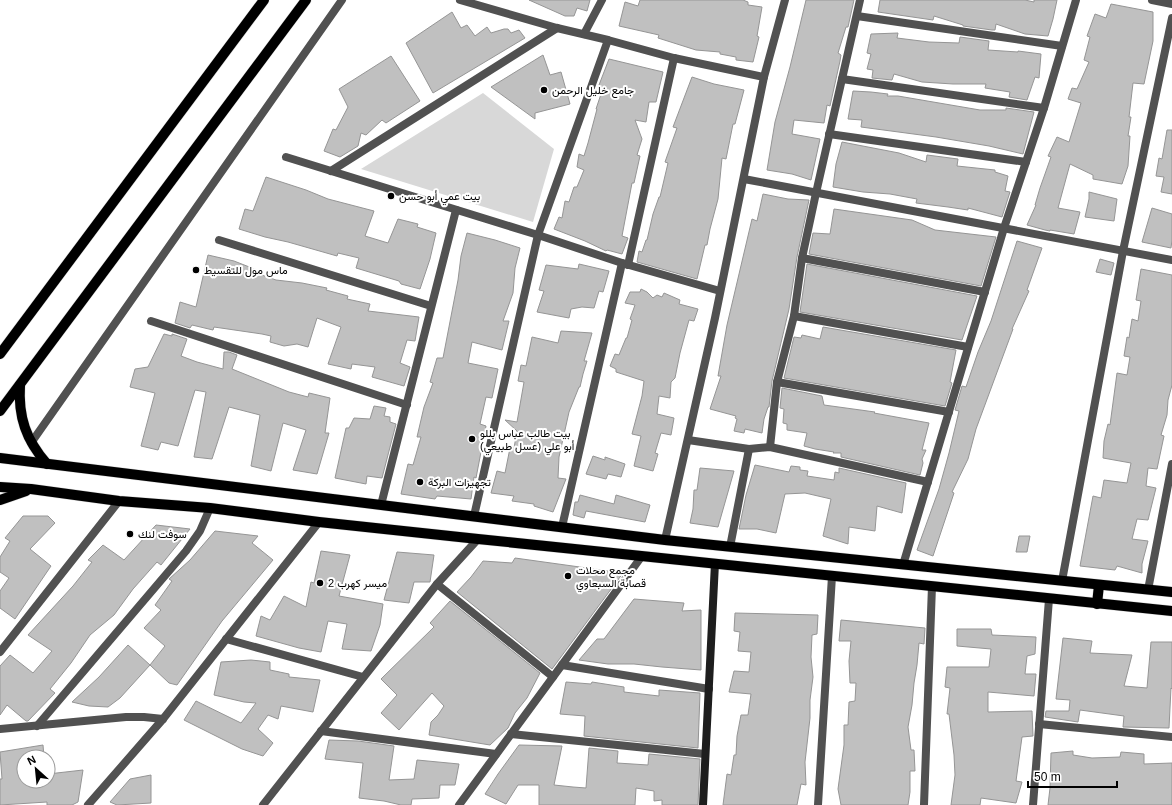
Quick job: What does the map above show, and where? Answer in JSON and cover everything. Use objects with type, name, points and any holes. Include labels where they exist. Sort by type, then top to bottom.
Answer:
[{"type":"main road","points":[[0,354],[264,0]]},
{"type":"main road","points":[[0,411],[306,0]]},
{"type":"main road","points":[[20,384],[19,396],[22,419],[26,432],[31,443],[47,464]]},
{"type":"main road","points":[[0,458],[665,540],[1172,592]]},
{"type":"main road","points":[[0,487],[31,489],[119,501],[210,508],[318,522],[478,539],[1172,611]]},
{"type":"main road","points":[[0,500],[31,489]]},
{"type":"main road","points":[[1097,604],[1100,585]]},
{"type":"street","points":[[31,443],[342,0]]},
{"type":"street","points":[[460,0],[557,28],[674,58],[764,77]]},
{"type":"street","points":[[584,34],[602,0]]},
{"type":"street","points":[[665,540],[744,179],[764,77],[785,0]]},
{"type":"street","points":[[770,446],[777,382],[794,316],[802,258],[860,0]]},
{"type":"street","points":[[903,565],[1004,228],[1044,108],[1076,0]]},
{"type":"street","points":[[1152,0],[1172,4]]},
{"type":"street","points":[[856,16],[1062,46]]},
{"type":"street","points":[[1062,581],[1123,251],[1172,18]]},
{"type":"street","points":[[332,171],[557,28]]},
{"type":"street","points":[[474,516],[538,235],[608,40]]},
{"type":"street","points":[[562,527],[674,58]]},
{"type":"street","points":[[842,79],[1044,108]]},
{"type":"street","points":[[829,134],[1026,162]]},
{"type":"street","points":[[286,157],[538,235],[625,264],[720,291]]},
{"type":"street","points":[[744,179],[1172,260]]},
{"type":"street","points":[[381,505],[456,210]]},
{"type":"street","points":[[219,240],[431,306]]},
{"type":"street","points":[[802,258],[985,292]]},
{"type":"street","points":[[794,316],[968,347]]},
{"type":"street","points":[[151,321],[407,405]]},
{"type":"street","points":[[777,382],[950,412]]},
{"type":"street","points":[[688,440],[749,449],[770,446],[928,482]]},
{"type":"street","points":[[730,547],[749,449]]},
{"type":"street","points":[[1148,590],[1172,464]]},
{"type":"street","points":[[0,652],[119,501]]},
{"type":"street","points":[[37,726],[186,551],[200,531],[210,508]]},
{"type":"street","points":[[88,805],[163,718],[318,522]]},
{"type":"street","points":[[263,805],[437,584],[478,539]]},
{"type":"street","points":[[459,805],[642,556]]},
{"type":"street","points":[[703,805],[715,564]]},
{"type":"street","points":[[818,805],[832,576]]},
{"type":"street","points":[[437,584],[553,677]]},
{"type":"street","points":[[924,805],[932,586]]},
{"type":"street","points":[[1033,805],[1049,599]]},
{"type":"street","points":[[226,639],[363,677]]},
{"type":"street","points":[[562,665],[709,689]]},
{"type":"street","points":[[0,729],[126,717],[163,718]]},
{"type":"street","points":[[1039,724],[1172,737]]},
{"type":"street","points":[[321,731],[496,754]]},
{"type":"street","points":[[511,734],[706,754]]},
{"type":"shaded area","points":[[483,93],[554,149],[533,222],[361,169]]},
{"type":"building","points":[[529,0],[590,0],[587,11],[577,8],[574,16],[565,16]]},
{"type":"building","points":[[640,0],[743,0],[748,2],[748,5],[762,7],[757,36],[759,37],[753,62],[736,60],[736,57],[720,54],[720,52],[696,50],[658,38],[659,35],[619,26],[625,2],[638,6]]},
{"type":"building","points":[[806,0],[854,0],[848,27],[846,27],[838,53],[841,55],[840,61],[830,106],[827,105],[824,123],[794,120],[792,134],[820,139],[811,180],[792,174],[767,170],[775,122]]},
{"type":"building","points":[[880,0],[1025,0],[1034,2],[1034,0],[1057,0],[1048,36],[1025,34],[996,24],[995,30],[992,30],[963,26],[934,16],[933,20],[878,12]]},
{"type":"building","points":[[1111,4],[1153,12],[1153,41],[1144,84],[1133,83],[1129,117],[1131,117],[1128,136],[1130,136],[1128,166],[1122,184],[1093,179],[1093,175],[1070,164],[1058,208],[1080,212],[1074,234],[1050,231],[1027,225],[1036,205],[1040,188],[1051,157],[1048,156],[1057,137],[1069,142],[1081,103],[1068,99],[1072,88],[1077,89],[1089,62],[1084,60],[1090,37],[1087,36],[1095,14],[1106,18]]},
{"type":"building","points":[[452,12],[461,28],[467,25],[475,36],[487,27],[491,33],[504,29],[508,29],[511,33],[519,30],[525,38],[433,93],[406,43]]},
{"type":"building","points":[[898,33],[897,38],[929,42],[959,43],[960,37],[989,41],[988,50],[1018,51],[1041,54],[1039,78],[1035,77],[1027,100],[1009,97],[1010,92],[985,88],[986,84],[922,82],[894,74],[892,80],[872,78],[873,70],[867,69],[871,54],[867,53],[871,34]]},
{"type":"building","points":[[543,55],[550,75],[561,72],[570,104],[535,113],[535,119],[491,87]]},
{"type":"building","points":[[391,56],[420,101],[386,123],[382,120],[366,135],[361,133],[358,146],[340,157],[324,151],[333,129],[336,130],[348,107],[339,89]]},
{"type":"building","points":[[609,59],[663,72],[656,102],[649,102],[646,122],[635,120],[642,139],[637,155],[640,156],[634,183],[632,183],[622,236],[628,238],[622,254],[606,251],[554,229],[559,217],[562,218],[565,201],[569,202],[574,187],[577,187],[584,170],[577,167],[579,154],[584,156],[603,88],[599,85]]},
{"type":"building","points":[[692,77],[714,84],[744,90],[735,124],[733,124],[726,159],[722,158],[718,199],[697,279],[637,262],[639,251],[642,252],[647,240],[653,214],[660,197],[668,163],[665,162],[677,128],[673,127]]},
{"type":"building","points":[[853,91],[888,94],[887,96],[898,96],[980,110],[1006,110],[1006,108],[1034,112],[1023,154],[989,146],[936,137],[861,127],[862,120],[848,119]]},
{"type":"building","points":[[1167,130],[1172,130],[1172,194],[1161,192],[1164,177],[1156,176],[1159,158],[1162,159]]},
{"type":"building","points":[[842,142],[899,153],[926,162],[927,155],[958,159],[957,166],[995,170],[995,172],[1008,176],[1005,191],[1010,192],[1002,217],[968,208],[968,210],[916,203],[917,199],[890,194],[863,192],[833,187],[836,164]]},
{"type":"building","points":[[266,177],[328,199],[374,211],[365,236],[388,243],[398,219],[418,224],[417,227],[436,233],[430,259],[420,289],[356,268],[359,258],[338,253],[337,256],[239,229],[245,209],[253,211]]},
{"type":"building","points":[[1089,192],[1117,199],[1114,221],[1085,217]]},
{"type":"building","points":[[763,194],[788,199],[809,200],[797,257],[789,309],[772,381],[769,407],[764,419],[762,433],[745,429],[744,433],[734,431],[737,419],[735,418],[736,416],[710,409],[721,376],[718,376],[727,325],[752,219],[757,221]]},
{"type":"building","points":[[1152,208],[1172,214],[1171,248],[1142,242]]},
{"type":"building","points":[[834,209],[912,220],[935,230],[996,237],[981,286],[809,254],[813,233],[830,234]]},
{"type":"building","points":[[467,233],[520,248],[515,268],[513,293],[503,321],[509,321],[502,350],[472,342],[468,363],[498,369],[492,398],[486,397],[480,424],[486,426],[476,478],[474,477],[471,499],[437,496],[435,499],[401,494],[408,464],[413,465],[421,437],[417,437],[424,407],[433,383],[430,382],[437,358],[443,358],[458,280],[461,256]]},
{"type":"building","points":[[1017,241],[1042,248],[1027,290],[1029,291],[1012,329],[976,429],[968,459],[952,492],[954,493],[933,556],[917,550],[939,489],[949,453],[959,411],[955,410],[962,386],[966,387],[991,321]]},
{"type":"building","points":[[208,255],[234,261],[257,270],[256,273],[276,280],[327,288],[326,290],[348,296],[347,299],[370,304],[368,311],[419,317],[415,341],[407,340],[400,363],[410,367],[404,386],[372,377],[375,367],[352,364],[351,369],[328,364],[341,327],[317,318],[308,347],[297,344],[284,346],[270,342],[271,336],[262,334],[214,327],[213,330],[192,325],[190,328],[175,323],[180,302],[196,307]]},
{"type":"building","points":[[1100,259],[1114,263],[1111,275],[1096,272]]},
{"type":"building","points":[[579,264],[609,271],[603,292],[599,291],[594,308],[582,307],[571,309],[569,318],[537,312],[544,291],[539,290],[546,265],[578,269]]},
{"type":"building","points":[[807,264],[977,296],[962,340],[800,312]]},
{"type":"building","points":[[1141,269],[1172,275],[1172,385],[1168,400],[1167,415],[1161,435],[1164,436],[1157,469],[1148,468],[1146,486],[1156,488],[1148,520],[1137,519],[1132,539],[1148,541],[1142,564],[1142,573],[1117,566],[1115,570],[1080,566],[1093,496],[1101,498],[1104,480],[1127,483],[1131,463],[1103,458],[1104,441],[1108,424],[1110,425],[1117,373],[1127,375],[1130,357],[1124,356],[1132,319],[1138,321],[1141,301],[1136,300]]},
{"type":"building","points":[[641,289],[653,298],[657,295],[662,297],[664,293],[680,300],[679,304],[698,309],[694,321],[689,320],[675,378],[671,382],[670,398],[659,396],[657,414],[674,418],[671,435],[661,433],[655,453],[658,454],[653,471],[634,466],[641,436],[632,434],[642,396],[644,381],[616,372],[616,369],[610,366],[615,354],[619,355],[627,338],[632,320],[630,319],[635,305],[625,303],[630,292],[640,292]]},
{"type":"building","points":[[823,327],[956,350],[950,382],[952,383],[945,406],[784,378],[794,337],[801,338],[802,335],[820,339]]},
{"type":"building","points":[[561,331],[592,333],[584,361],[587,361],[580,387],[569,412],[559,457],[558,478],[566,479],[553,512],[534,506],[534,504],[512,501],[514,496],[491,493],[497,471],[505,473],[510,448],[514,448],[517,431],[505,420],[517,422],[524,382],[518,381],[521,365],[526,366],[532,337],[558,343]]},
{"type":"building","points":[[164,334],[172,336],[172,334],[187,339],[181,356],[223,369],[224,352],[229,352],[237,355],[232,369],[289,392],[308,397],[309,393],[330,398],[325,433],[329,433],[317,474],[293,470],[306,430],[283,423],[271,471],[251,466],[260,415],[229,407],[212,459],[194,457],[206,392],[195,390],[178,446],[161,442],[158,450],[141,446],[155,393],[130,387],[135,369],[148,367]]},
{"type":"building","points":[[782,388],[822,396],[824,405],[875,412],[874,413],[929,423],[922,450],[926,450],[922,459],[923,463],[920,475],[841,457],[841,453],[833,453],[834,452],[804,446],[807,433],[787,430],[787,424],[783,423],[784,409],[780,408]]},
{"type":"building","points":[[374,406],[386,408],[384,416],[390,417],[390,422],[396,424],[382,478],[367,476],[366,484],[335,478],[346,428],[349,428],[354,418],[370,419]]},
{"type":"building","points":[[593,456],[605,460],[605,457],[625,464],[621,477],[608,474],[606,479],[586,474]]},
{"type":"building","points":[[755,465],[789,472],[791,466],[800,467],[800,470],[808,471],[807,476],[834,480],[835,472],[839,473],[839,468],[906,483],[902,513],[877,506],[875,531],[849,527],[848,544],[823,536],[831,499],[805,493],[785,494],[776,533],[757,529],[739,529],[746,495]]},
{"type":"building","points":[[700,468],[734,471],[718,527],[690,523],[693,509],[694,490],[697,490]]},
{"type":"building","points":[[580,495],[614,504],[616,495],[650,505],[645,522],[586,511],[584,518],[573,515],[575,502],[578,502]]},
{"type":"building","points":[[23,516],[48,516],[55,523],[30,549],[51,566],[15,619],[0,608],[0,591],[9,578],[0,572],[0,557],[10,541],[5,538]]},
{"type":"building","points":[[156,525],[190,529],[161,565],[157,562],[133,589],[114,615],[90,635],[71,663],[50,689],[55,693],[28,721],[26,721],[7,705],[0,715],[0,666],[10,655],[33,673],[52,651],[28,635],[73,586],[92,562],[88,560],[103,545],[124,560]]},
{"type":"building","points":[[215,531],[258,536],[252,543],[273,560],[222,621],[177,685],[169,683],[150,665],[165,646],[144,628],[161,610],[155,605],[172,581],[169,579],[190,560]]},
{"type":"building","points":[[1019,536],[1030,536],[1027,552],[1016,552]]},
{"type":"building","points":[[321,551],[350,555],[339,596],[383,604],[380,625],[371,651],[342,649],[347,624],[328,621],[321,652],[299,648],[256,636],[261,616],[270,620],[284,596],[306,607],[311,582],[314,583]]},
{"type":"building","points":[[397,552],[434,555],[430,582],[414,582],[409,603],[384,600]]},
{"type":"building","points":[[515,558],[623,573],[552,669],[457,592],[483,561],[512,563]]},
{"type":"building","points":[[634,599],[684,603],[682,611],[701,610],[701,670],[634,664],[608,664],[579,660],[597,639],[604,639]]},
{"type":"building","points":[[450,601],[540,673],[527,698],[515,713],[508,728],[490,745],[429,735],[431,722],[444,706],[432,693],[399,730],[381,713],[397,695],[381,679],[434,627],[430,623]]},
{"type":"building","points":[[735,613],[818,615],[817,634],[812,635],[811,657],[813,677],[805,762],[806,785],[801,784],[797,805],[723,805],[727,774],[731,775],[734,755],[736,755],[737,736],[741,715],[748,715],[751,694],[729,692],[734,671],[749,672],[751,652],[738,651],[740,632],[734,631]]},
{"type":"building","points":[[841,620],[925,628],[924,644],[919,643],[908,727],[911,750],[914,750],[915,771],[910,771],[910,792],[908,805],[841,805],[838,789],[844,745],[844,725],[848,725],[849,702],[855,701],[856,683],[850,683],[849,661],[851,641],[839,641]]},
{"type":"building","points":[[957,629],[991,629],[992,635],[1036,637],[1035,654],[1027,656],[1025,674],[1036,674],[1034,696],[988,692],[988,712],[1032,711],[1033,736],[1022,737],[1016,781],[1022,782],[1016,803],[981,798],[980,805],[951,805],[955,775],[949,714],[947,714],[950,688],[945,687],[947,667],[989,667],[991,649],[957,646]]},
{"type":"building","points":[[1063,638],[1092,641],[1090,653],[1132,655],[1124,686],[1147,688],[1151,642],[1172,642],[1172,689],[1171,688],[1169,728],[1123,727],[1124,716],[1080,710],[1078,722],[1045,717],[1046,711],[1069,711],[1070,700],[1056,699]]},
{"type":"building","points":[[128,645],[150,665],[120,698],[108,707],[89,706],[72,702],[99,677]]},
{"type":"building","points":[[251,660],[270,662],[270,670],[289,674],[289,677],[320,680],[313,712],[281,706],[278,719],[268,715],[258,729],[273,743],[263,756],[242,749],[184,720],[196,701],[241,723],[256,703],[244,702],[214,695],[221,662]]},
{"type":"building","points":[[566,682],[591,684],[592,682],[624,687],[624,692],[659,696],[659,690],[700,693],[698,748],[584,736],[585,716],[560,714]]},
{"type":"building","points":[[329,740],[358,741],[394,746],[389,780],[414,779],[417,760],[459,764],[455,785],[440,785],[439,798],[412,799],[411,805],[401,805],[359,798],[363,763],[325,759]]},
{"type":"building","points":[[43,745],[43,749],[18,749]]},
{"type":"building","points":[[519,745],[562,746],[554,785],[573,787],[586,788],[589,748],[618,751],[617,763],[648,765],[649,754],[700,759],[698,805],[662,805],[662,800],[654,801],[654,791],[636,788],[635,805],[539,805],[539,785],[518,785],[506,804],[485,794]]},
{"type":"building","points":[[16,749],[16,789],[56,789],[56,773],[83,770],[78,802],[72,805],[47,805],[47,802],[0,805],[0,779],[2,779],[0,752]]},
{"type":"building","points":[[1073,751],[1073,755],[1092,758],[1120,757],[1121,752],[1144,754],[1144,764],[1172,763],[1172,805],[1048,805],[1051,753]]},
{"type":"building","points":[[151,775],[151,803],[117,805],[110,802],[130,779]]},
{"type":"place","name":"جامع خليل الرحمن","points":[[544,90]]},
{"type":"place","name":"بيت عمي أبو حسن","points":[[391,196]]},
{"type":"place","name":"ماس مول للتقسيط","points":[[196,270]]},
{"type":"place","name":"بيت طالب عباس بللو أبو علي (عسل طبيعي)","points":[[472,439]]},
{"type":"place","name":"تجهيزات البركة","points":[[420,482]]},
{"type":"place","name":"سوفت لنك","points":[[130,534]]},
{"type":"place","name":"مجمع محلات قصابة السبعاوي","points":[[568,576]]},
{"type":"place","name":"ميسر كهرب 2","points":[[320,583]]}]
